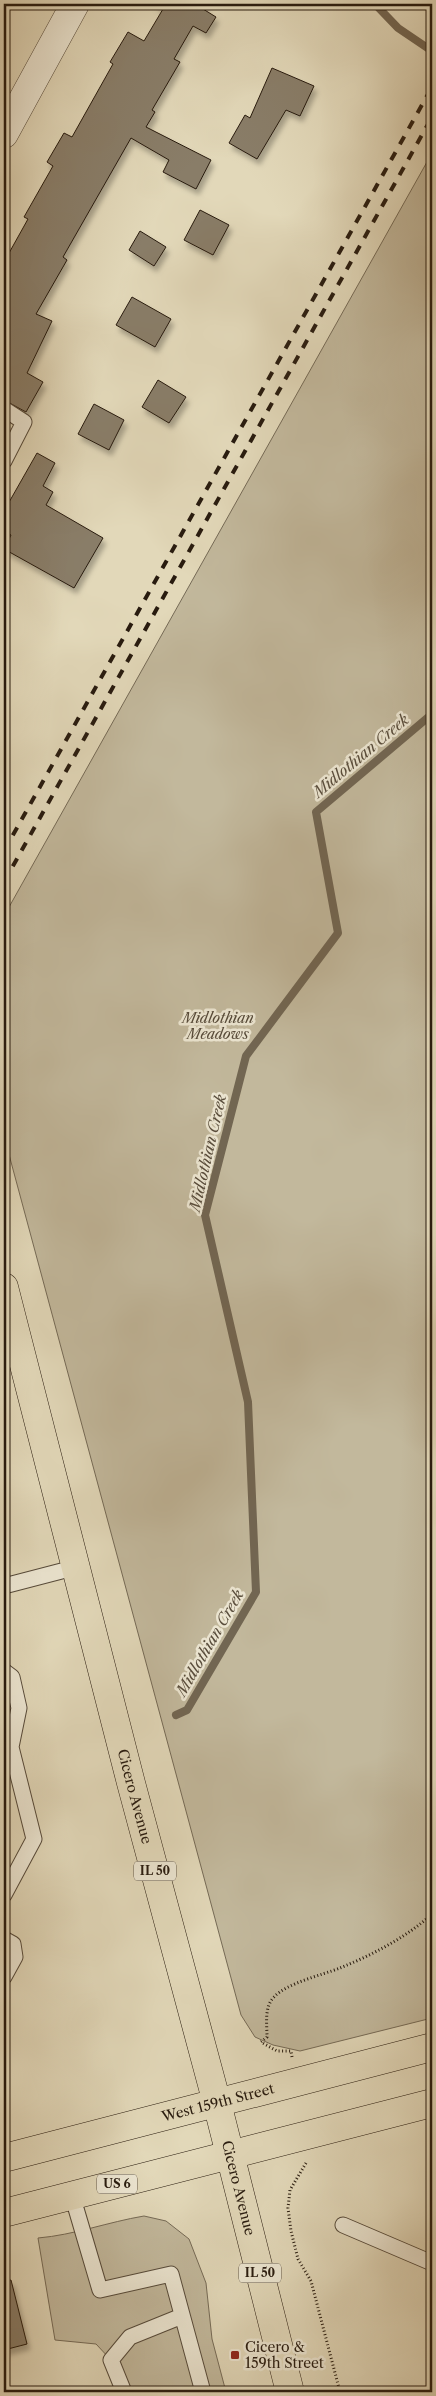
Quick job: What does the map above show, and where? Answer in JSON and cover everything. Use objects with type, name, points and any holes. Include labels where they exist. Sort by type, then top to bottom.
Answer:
[{"type":"main road","name":"Cicero Avenue","points":[[4,1287],[131,1783],[217,2103],[290,2392]]},
{"type":"main road","name":"West 159th Street","points":[[4,2158],[432,2047]]},
{"type":"main road","name":"US 6","points":[[4,2213],[432,2103]]},
{"type":"street","points":[[4,134],[75,4]]},
{"type":"lane","points":[[4,409],[24,422],[4,461]]},
{"type":"lane","points":[[4,1586],[77,1568]]},
{"type":"lane","points":[[4,1895],[34,1839],[11,1748],[19,1708],[8,1674]]},
{"type":"lane","points":[[4,1939],[13,1944],[15,1957],[4,1977]]},
{"type":"lane","points":[[72,2195],[100,2290],[171,2274],[203,2392]]},
{"type":"lane","points":[[343,2225],[432,2263]]},
{"type":"lane","points":[[124,2392],[111,2360],[130,2336],[182,2316]]},
{"type":"path","points":[[291,2051],[277,2051],[260,2042],[267,2037],[267,2007],[273,1997],[283,1990],[342,1967],[390,1944],[432,1914]]},
{"type":"path","points":[[312,2156],[290,2190],[288,2208],[298,2259],[311,2281],[340,2392]]},
{"type":"green space","name":"Midlothian Meadows","points":[[432,153],[432,2018],[300,2051],[273,2045],[255,2037],[241,2015],[4,1136],[4,916]]},
{"type":"green space","points":[[144,2216],[166,2221],[189,2239],[206,2283],[212,2339],[226,2392],[123,2392],[111,2360],[96,2344],[55,2340],[38,2238],[65,2234]]},
{"type":"building","points":[[154,4],[206,4],[203,9],[216,17],[206,33],[193,26],[174,59],[180,62],[152,110],[155,112],[146,127],[211,160],[196,189],[163,172],[169,160],[131,138],[63,257],[67,260],[36,314],[52,321],[27,373],[43,382],[26,412],[4,400],[4,262],[28,219],[24,217],[53,166],[47,162],[64,133],[72,137],[113,64],[110,62],[128,32],[144,41],[163,9]]},
{"type":"building","points":[[272,68],[314,86],[300,116],[286,110],[257,159],[229,143],[245,115],[250,118]]},
{"type":"building","points":[[200,210],[229,225],[213,255],[184,240]]},
{"type":"building","points":[[140,231],[166,247],[154,266],[129,250]]},
{"type":"building","points":[[132,297],[171,319],[155,347],[116,325]]},
{"type":"building","points":[[158,380],[186,397],[169,423],[142,407]]},
{"type":"building","points":[[94,404],[124,420],[109,450],[78,434]]},
{"type":"building","points":[[37,453],[55,463],[43,486],[53,492],[46,505],[103,538],[74,588],[4,549],[11,535],[4,531],[4,511]]},
{"type":"building","points":[[11,2280],[27,2344],[4,2350],[4,2281]]},
{"type":"waterway","name":"Midlothian Creek","points":[[375,4],[398,28],[432,51]]},
{"type":"waterway","name":"Midlothian Creek","points":[[176,1715],[187,1710],[256,1592],[248,1402],[205,1215],[246,1056],[338,933],[316,812],[432,714]]},
{"type":"railway","points":[[4,851],[432,87]]},
{"type":"railway","points":[[4,882],[432,117]]},
{"type":"place","name":"Cicero & 159th Street","points":[[235,2355]]}]
